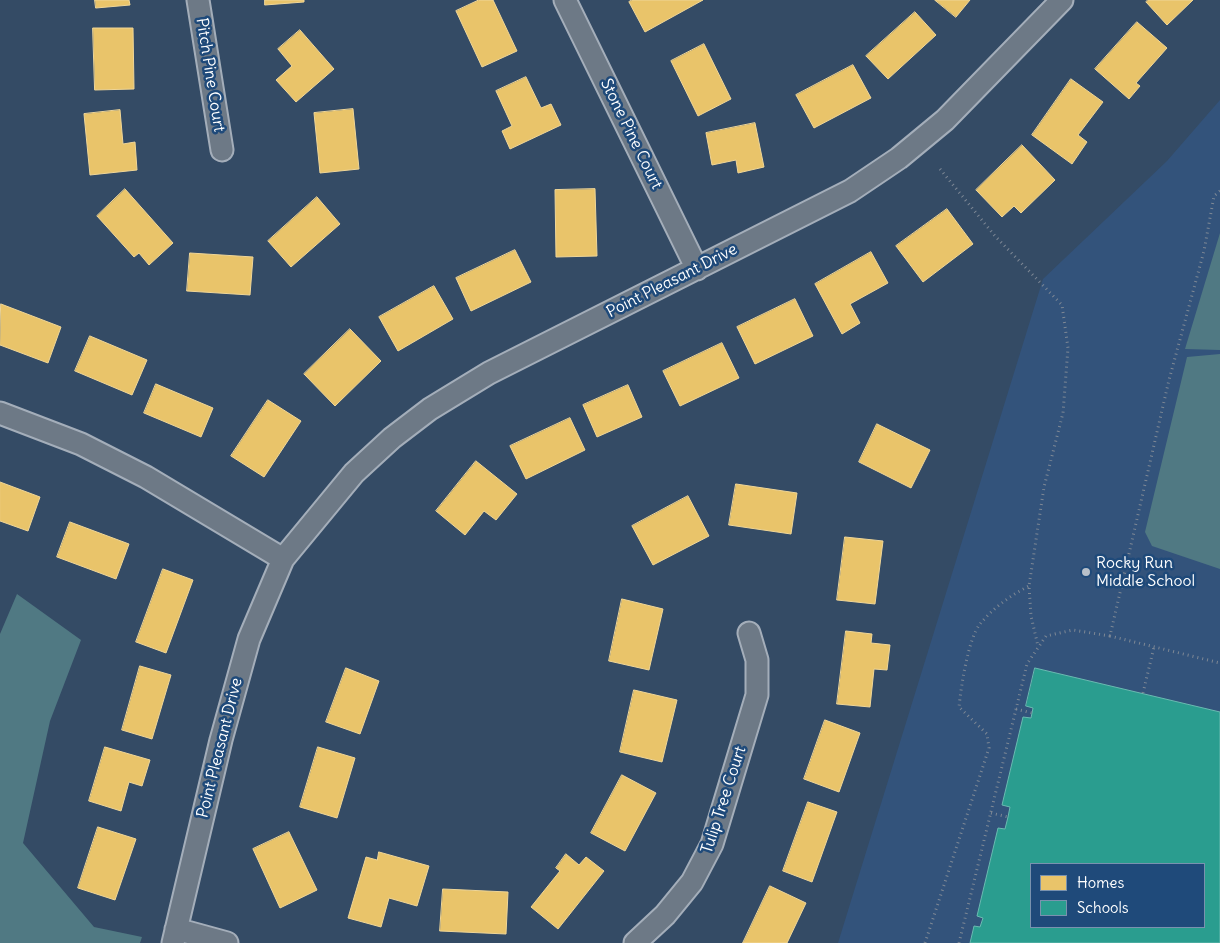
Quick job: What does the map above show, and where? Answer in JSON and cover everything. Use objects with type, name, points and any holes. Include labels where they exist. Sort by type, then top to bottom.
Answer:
[{"type":"street","name":"Pitch Pine Court","points":[[198,0],[222,150]]},
{"type":"street","name":"Stone Pine Court","points":[[565,0],[697,269]]},
{"type":"street","name":"Point Pleasant Drive","points":[[174,936],[242,661],[263,604],[283,559],[306,528],[354,473],[392,438],[430,409],[489,373],[850,191],[899,158],[945,120],[1062,0]]},
{"type":"street","points":[[0,413],[81,444],[146,477],[283,559]]},
{"type":"street","name":"Tulip Tree Court","points":[[635,943],[666,915],[692,882],[712,844],[757,695],[757,660],[749,633]]},
{"type":"street","points":[[174,936],[227,943]]},
{"type":"path","points":[[940,169],[995,236],[1062,305],[1068,348],[1063,413],[1044,487],[1029,586],[1031,616],[1038,646]]},
{"type":"path","points":[[1110,636],[1169,380],[1204,251],[1214,196],[1220,191]]},
{"type":"path","points":[[925,943],[988,748],[987,734],[959,707],[963,672],[979,625],[1010,596],[1029,586]]},
{"type":"path","points":[[959,943],[1027,664],[1046,636],[1073,630],[1110,636],[1220,663]]},
{"type":"path","points":[[1143,693],[1154,647]]},
{"type":"path","points":[[1016,709],[1032,713]]},
{"type":"path","points":[[990,813],[1008,817]]},
{"type":"shaded area","name":"Rocky Run Middle School","points":[[1220,100],[1220,943],[838,943],[1043,279],[1167,161]]},
{"type":"green space","points":[[1220,233],[1220,350],[1185,349]]},
{"type":"green space","points":[[1220,354],[1220,569],[1152,546],[1145,532],[1187,357]]},
{"type":"green space","points":[[17,594],[81,640],[50,721],[23,843],[94,927],[142,937],[140,943],[0,943],[0,634]]},
{"type":"building: Homes","points":[[95,0],[129,0],[130,5],[96,8]]},
{"type":"building: Homes","points":[[265,0],[304,0],[304,2],[265,5]]},
{"type":"building: Homes","points":[[479,0],[493,0],[517,51],[482,67],[456,11]]},
{"type":"building: Homes","points":[[632,0],[703,0],[645,32],[629,2]]},
{"type":"building: Homes","points":[[935,0],[970,0],[956,17]]},
{"type":"building: Homes","points":[[1148,0],[1193,0],[1167,25],[1146,2]]},
{"type":"building: Homes","points":[[915,12],[936,35],[888,79],[866,56]]},
{"type":"building: Homes","points":[[1137,22],[1167,48],[1136,83],[1140,86],[1129,99],[1095,69]]},
{"type":"building: Homes","points":[[93,28],[133,28],[134,89],[95,90]]},
{"type":"building: Homes","points":[[300,30],[334,69],[296,102],[276,80],[292,66],[278,49]]},
{"type":"building: Homes","points":[[704,44],[731,99],[698,116],[671,61]]},
{"type":"building: Homes","points":[[853,65],[871,98],[814,128],[796,95]]},
{"type":"building: Homes","points":[[526,77],[541,108],[551,104],[561,125],[510,149],[502,131],[512,126],[496,91]]},
{"type":"building: Homes","points":[[1071,79],[1103,102],[1078,135],[1087,142],[1072,164],[1032,135]]},
{"type":"building: Homes","points":[[353,109],[359,169],[320,173],[314,113]]},
{"type":"building: Homes","points":[[120,110],[123,144],[135,142],[137,170],[90,175],[84,114]]},
{"type":"building: Homes","points":[[755,123],[764,167],[738,173],[736,160],[712,165],[706,133]]},
{"type":"building: Homes","points":[[1022,145],[1055,180],[1021,213],[1014,206],[1002,217],[976,190]]},
{"type":"building: Homes","points":[[125,189],[173,243],[149,265],[139,253],[134,257],[97,216]]},
{"type":"building: Homes","points":[[595,189],[597,256],[556,257],[555,190]]},
{"type":"building: Homes","points":[[317,197],[340,224],[291,267],[268,241]]},
{"type":"building: Homes","points":[[947,209],[973,244],[923,282],[896,246]]},
{"type":"building: Homes","points":[[515,250],[531,282],[471,311],[456,278]]},
{"type":"building: Homes","points":[[871,252],[888,283],[850,304],[860,323],[842,334],[815,284]]},
{"type":"building: Homes","points":[[190,253],[253,257],[250,295],[187,291]]},
{"type":"building: Homes","points":[[434,286],[453,319],[398,351],[379,317]]},
{"type":"building: Homes","points":[[795,299],[813,336],[755,364],[737,327]]},
{"type":"building: Homes","points":[[1,304],[61,327],[48,363],[0,345]]},
{"type":"building: Homes","points":[[350,329],[381,361],[335,406],[304,374]]},
{"type":"building: Homes","points":[[90,336],[147,360],[132,395],[75,371]]},
{"type":"building: Homes","points":[[722,343],[739,378],[680,406],[663,371]]},
{"type":"building: Homes","points":[[156,384],[213,408],[201,437],[144,413]]},
{"type":"building: Homes","points":[[628,385],[642,417],[597,437],[583,405]]},
{"type":"building: Homes","points":[[268,400],[301,421],[264,477],[231,456]]},
{"type":"building: Homes","points":[[570,418],[585,450],[526,479],[510,446]]},
{"type":"building: Homes","points":[[877,424],[930,450],[911,488],[859,462]]},
{"type":"building: Homes","points":[[476,461],[517,494],[496,520],[484,511],[465,535],[436,511]]},
{"type":"building: Homes","points":[[0,482],[40,497],[28,531],[0,521]]},
{"type":"building: Homes","points":[[736,484],[797,493],[791,534],[729,525]]},
{"type":"building: Homes","points":[[688,496],[709,536],[653,565],[632,526]]},
{"type":"building: Homes","points":[[70,522],[129,544],[116,579],[57,557]]},
{"type":"building: Homes","points":[[845,537],[883,541],[875,604],[837,600]]},
{"type":"building: Homes","points":[[163,569],[193,580],[166,653],[136,642]]},
{"type":"building: Homes","points":[[622,599],[663,609],[649,670],[609,661]]},
{"type":"building: Homes","points":[[846,631],[872,634],[871,643],[890,645],[887,670],[874,669],[870,707],[837,704]]},
{"type":"building: Homes","points":[[140,666],[171,675],[152,739],[122,730]]},
{"type":"building: Homes","points":[[346,668],[379,681],[360,734],[326,722]]},
{"type":"building: Homes","points":[[634,690],[677,700],[662,762],[620,752]]},
{"type":"building: Homes","points":[[825,720],[860,733],[839,792],[804,779]]},
{"type":"building: Homes","points":[[105,747],[150,760],[142,786],[129,782],[121,811],[89,801]]},
{"type":"building: Homes","points":[[318,747],[355,758],[337,818],[300,807]]},
{"type":"building: Homes","points":[[622,775],[656,793],[625,851],[591,833]]},
{"type":"building: Homes","points":[[808,802],[837,812],[812,882],[783,871]]},
{"type":"building: Homes","points":[[98,827],[136,839],[115,900],[78,888]]},
{"type":"building: Homes","points":[[289,832],[317,890],[280,908],[253,849]]},
{"type":"building: Homes","points":[[379,852],[429,866],[417,906],[389,898],[381,927],[348,918],[366,857],[377,860]]},
{"type":"building: Homes","points":[[566,854],[579,865],[586,857],[604,871],[558,929],[531,907],[560,871],[556,868]]},
{"type":"building: Homes","points":[[770,886],[806,903],[787,943],[743,943]]},
{"type":"building: Homes","points":[[443,889],[508,892],[506,934],[440,931]]},
{"type":"building: Schools","points":[[1035,668],[1220,712],[1220,943],[970,943],[974,926],[980,927],[983,918],[977,916],[998,828],[1005,829],[1008,817],[1010,807],[1002,805],[1023,717],[1031,718],[1033,708],[1026,706]]},
{"type":"place","name":"Rocky Run Middle School","points":[[1086,572]]}]
